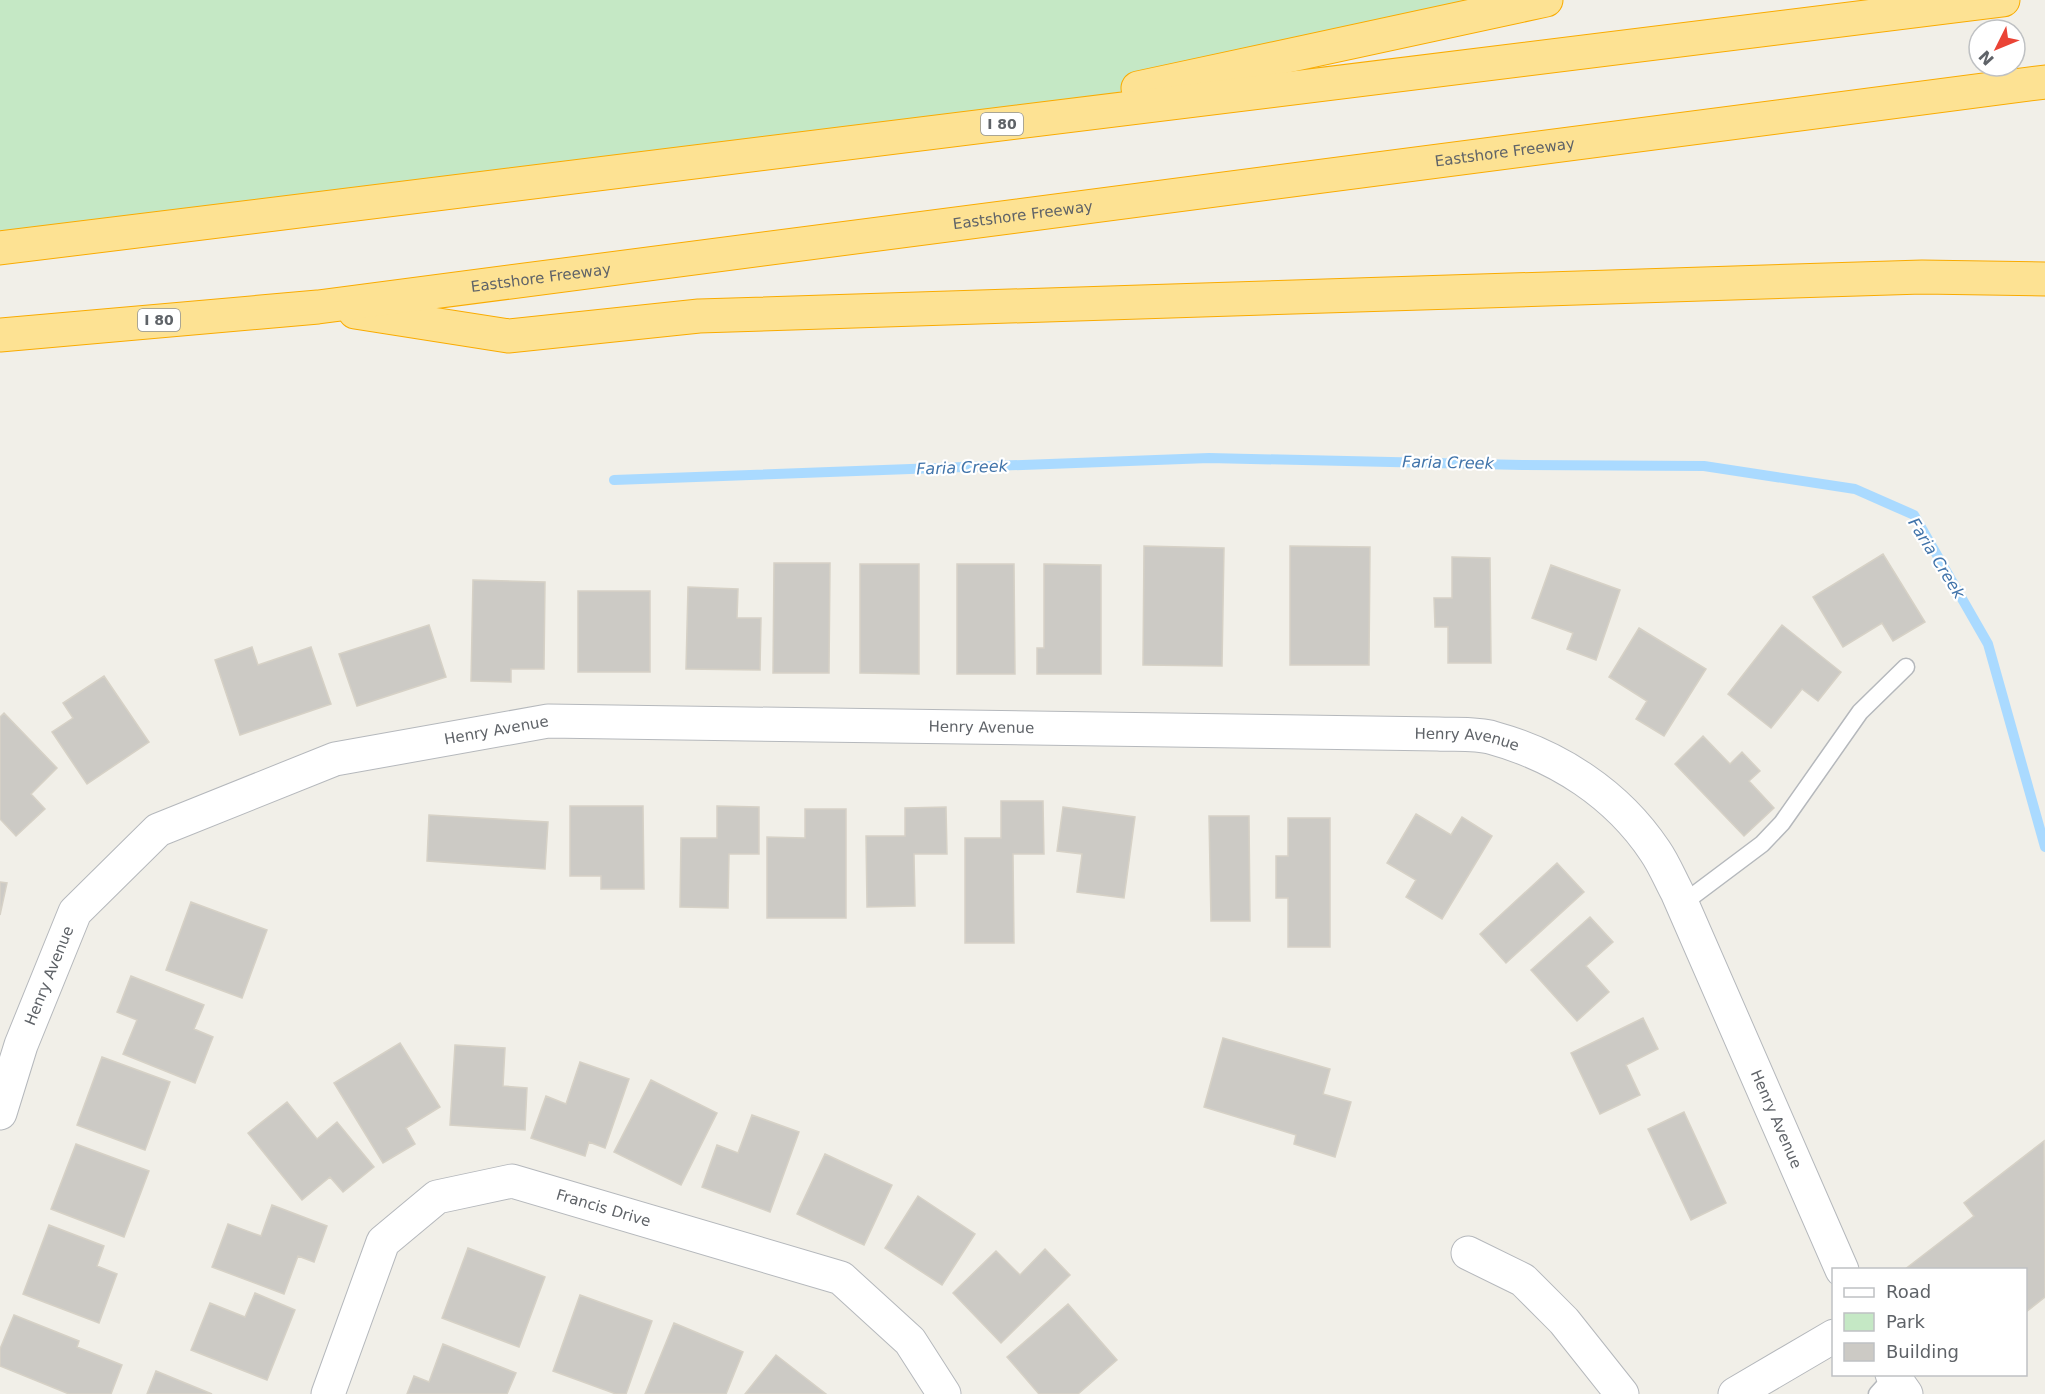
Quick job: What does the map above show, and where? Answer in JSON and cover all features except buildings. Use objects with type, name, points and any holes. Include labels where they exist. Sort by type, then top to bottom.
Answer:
[{"type":"highway","points":[[923,134],[1546,0]]},
{"type":"highway","name":"I 80","points":[[0,248],[2003,0]]},
{"type":"highway","name":"Eastshore Freeway","points":[[0,335],[318,307],[2045,82]]},
{"type":"highway","points":[[318,307],[508,336],[699,316],[1922,277],[2045,279]]},
{"type":"street","name":"Henry Avenue","points":[[0,1113],[10,1043],[75,912],[158,830],[335,759],[548,721],[1438,734],[1491,737],[1554,761],[1590,782],[1634,825],[1656,852],[1682,904],[1842,1268]]},
{"type":"street","name":"Francis Drive","points":[[328,1394],[383,1242],[437,1197],[512,1181],[841,1278],[910,1341],[944,1394]]},
{"type":"street","points":[[1468,1253],[1523,1280],[1564,1321],[1622,1394]]},
{"type":"street","points":[[1735,1394],[1832,1337]]},
{"type":"lane","points":[[1682,904],[1745,857],[1776,830],[1860,712],[1906,667]]},
{"type":"green space","points":[[0,0],[1546,0],[923,134],[0,248]]},
{"type":"waterway","name":"Faria Creek","points":[[614,480],[1209,458],[1522,465],[1704,466],[1855,489],[1914,515],[1988,644],[2045,847]]}]
